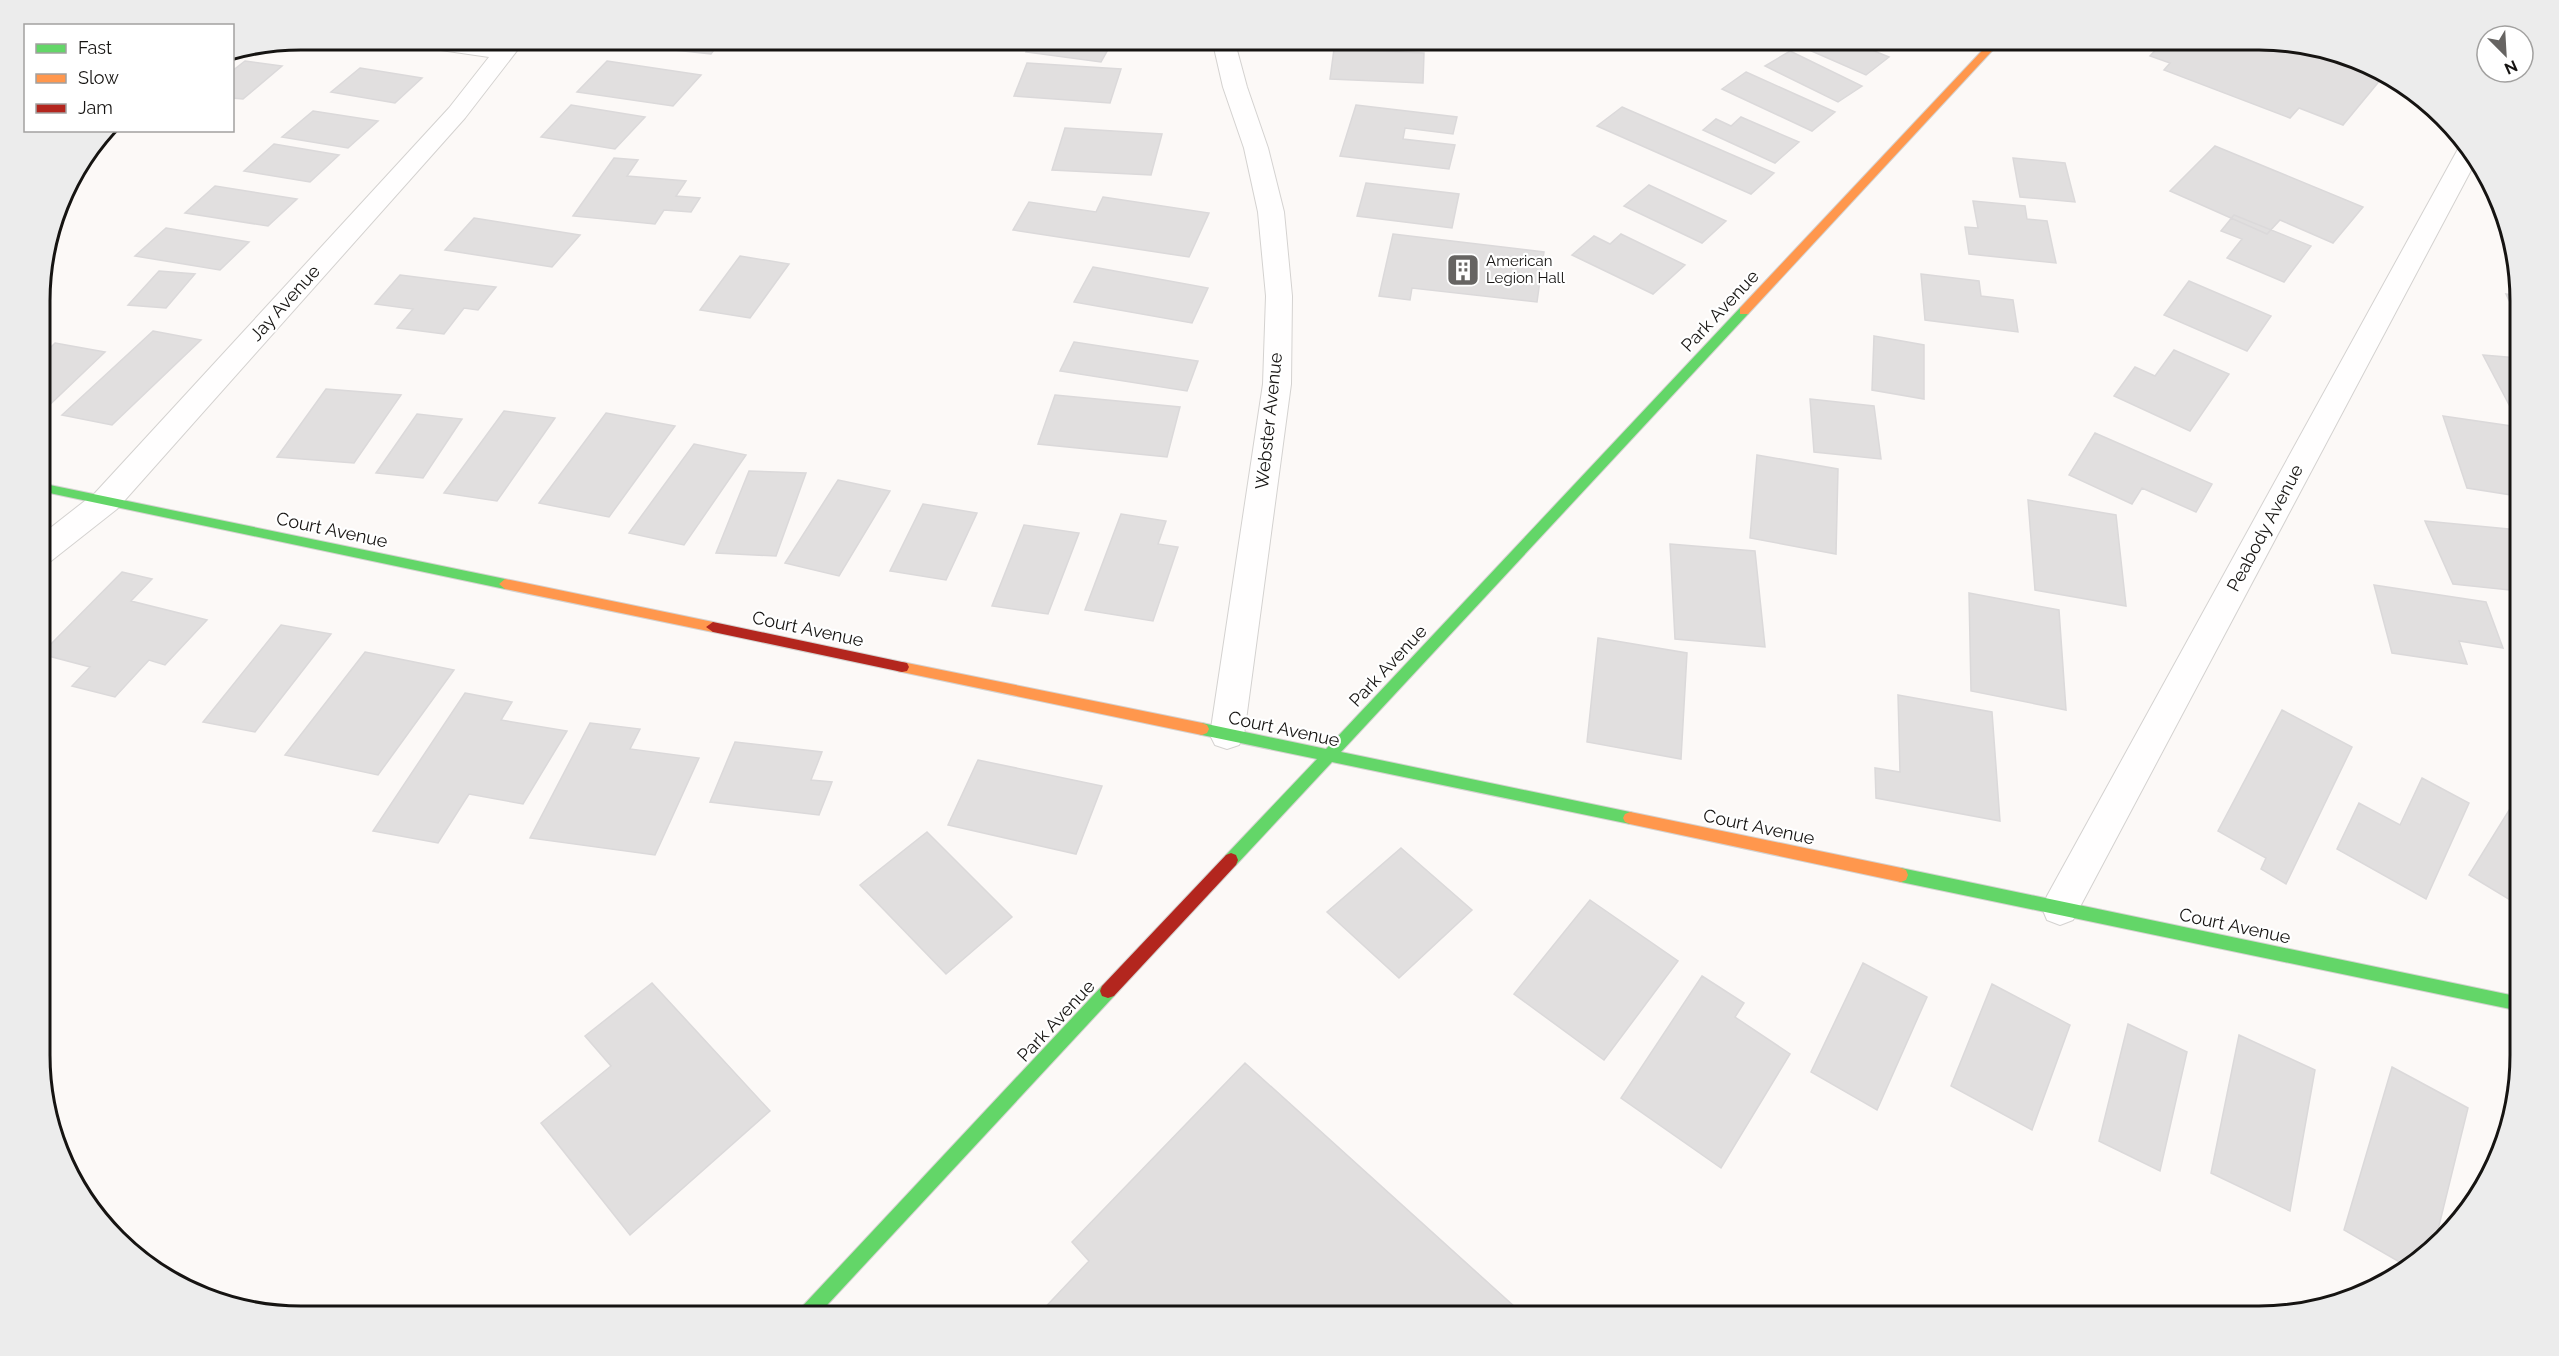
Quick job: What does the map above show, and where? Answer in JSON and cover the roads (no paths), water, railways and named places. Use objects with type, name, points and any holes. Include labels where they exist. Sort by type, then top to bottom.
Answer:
[{"type":"street","name":"Jay Avenue","points":[[50,545],[106,501],[457,113],[507,50]]},
{"type":"street","name":"Webster Avenue","points":[[1226,50],[1235,87],[1256,148],[1271,212],[1279,296],[1277,384],[1227,735]]},
{"type":"street","name":"Park Avenue","points":[[814,1306],[1988,50]]},
{"type":"street","name":"Peabody Avenue","points":[[2060,908],[2465,158]]},
{"type":"street","name":"Court Avenue","points":[[50,489],[2510,1002]]},
{"type":"place","name":"American Legion Hall","points":[[1463,270]]}]
